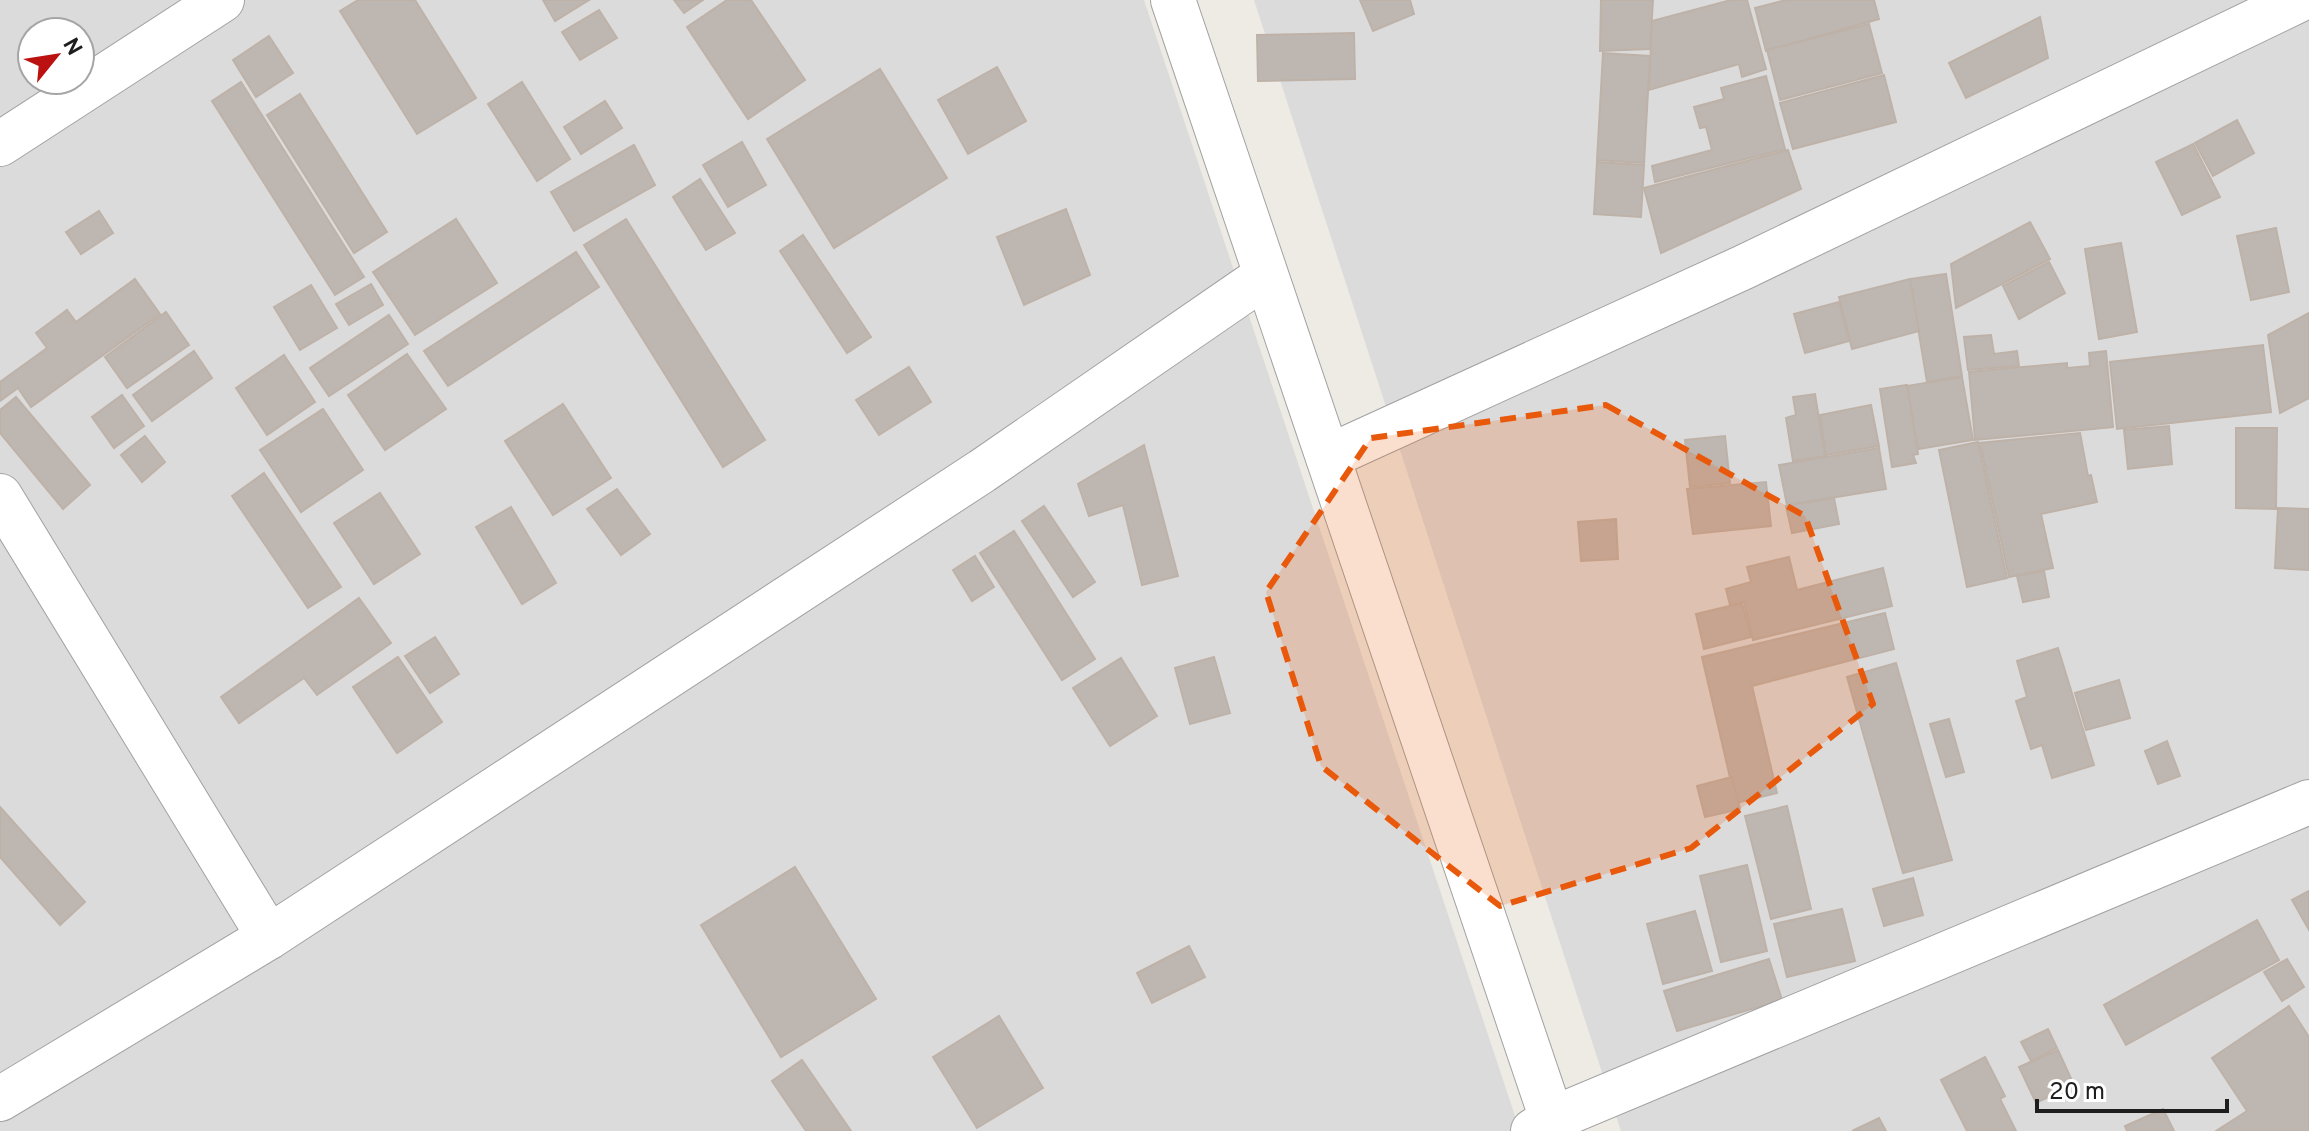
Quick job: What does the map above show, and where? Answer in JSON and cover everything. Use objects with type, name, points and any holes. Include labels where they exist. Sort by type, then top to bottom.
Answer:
[{"type":"street","points":[[0,144],[222,0]]},
{"type":"street","points":[[1173,0],[1328,457],[1547,1127],[2309,802]]},
{"type":"street","points":[[1328,457],[1744,267],[2299,0]]},
{"type":"street","points":[[0,1099],[269,937],[982,471],[1265,276]]},
{"type":"street","points":[[0,496],[269,937]]},
{"type":"street","points":[[0,1113],[12,1131]]},
{"type":"highlighted area","points":[[1606,405],[1805,516],[1873,704],[1691,848],[1500,906],[1321,766],[1266,592],[1371,438]]},
{"type":"shaded area","points":[[0,0],[1144,0],[1520,1131],[0,1131]]},
{"type":"shaded area","points":[[1254,0],[2309,0],[2309,1131],[1621,1131]]},
{"type":"building","points":[[358,0],[415,0],[476,98],[417,134],[340,11]]},
{"type":"building","points":[[543,0],[589,0],[555,21]]},
{"type":"building","points":[[674,0],[703,0],[684,13]]},
{"type":"building","points":[[727,0],[751,0],[805,80],[748,119],[687,27]]},
{"type":"building","points":[[1360,0],[1410,0],[1414,14],[1373,31]]},
{"type":"building","points":[[1601,0],[1653,0],[1650,49],[1600,51]]},
{"type":"building","points":[[1731,0],[1747,0],[1766,69],[1742,77],[1739,64],[1649,90],[1652,21]]},
{"type":"building","points":[[1786,0],[1874,0],[1879,19],[1766,51],[1755,8]]},
{"type":"building","points":[[599,10],[617,38],[580,60],[562,32]]},
{"type":"building","points":[[2040,17],[2048,58],[1966,98],[1949,63]]},
{"type":"building","points":[[1869,24],[1882,73],[1780,100],[1767,50]]},
{"type":"building","points":[[1354,33],[1355,79],[1258,81],[1257,35]]},
{"type":"building","points":[[269,36],[293,73],[256,97],[233,60]]},
{"type":"building","points":[[1603,53],[1650,56],[1644,163],[1597,160]]},
{"type":"building","points":[[997,67],[1026,121],[968,154],[938,100]]},
{"type":"building","points":[[880,69],[947,178],[834,248],[767,139]]},
{"type":"building","points":[[1884,75],[1896,122],[1793,149],[1780,103]]},
{"type":"building","points":[[1766,76],[1785,149],[1655,182],[1652,166],[1712,150],[1706,127],[1700,128],[1694,107],[1724,99],[1721,88]]},
{"type":"building","points":[[241,82],[364,277],[335,295],[212,101]]},
{"type":"building","points":[[522,82],[570,159],[537,181],[488,104]]},
{"type":"building","points":[[300,94],[387,232],[354,253],[267,115]]},
{"type":"building","points":[[605,101],[622,128],[581,154],[564,127]]},
{"type":"building","points":[[2237,120],[2254,153],[2213,176],[2195,143]]},
{"type":"building","points":[[742,142],[766,185],[728,207],[703,165]]},
{"type":"building","points":[[2193,144],[2220,197],[2182,215],[2156,162]]},
{"type":"building","points":[[634,145],[655,185],[574,231],[551,192]]},
{"type":"building","points":[[1788,150],[1801,189],[1661,253],[1644,188]]},
{"type":"building","points":[[1597,162],[1644,165],[1641,217],[1594,214]]},
{"type":"building","points":[[700,179],[735,233],[706,250],[673,197]]},
{"type":"building","points":[[1066,209],[1090,275],[1024,305],[997,237]]},
{"type":"building","points":[[99,211],[113,233],[81,254],[66,232]]},
{"type":"building","points":[[456,219],[497,283],[415,335],[373,272]]},
{"type":"building","points":[[626,219],[765,440],[723,467],[584,245]]},
{"type":"building","points":[[2030,222],[2050,259],[1956,308],[1951,264]]},
{"type":"building","points":[[2276,228],[2289,292],[2251,300],[2237,236]]},
{"type":"building","points":[[803,235],[871,337],[847,353],[780,251]]},
{"type":"building","points":[[2121,243],[2137,332],[2099,339],[2085,249]]},
{"type":"building","points":[[576,252],[599,287],[448,386],[424,351]]},
{"type":"building","points":[[2049,262],[2065,293],[2019,319],[2003,286]]},
{"type":"building","points":[[1946,274],[1962,376],[1927,382],[1910,279]]},
{"type":"building","points":[[135,279],[160,314],[31,407],[18,388],[0,401],[0,382],[47,348],[36,333],[67,310],[76,322]]},
{"type":"building","points":[[1910,279],[1919,331],[1852,349],[1839,297]]},
{"type":"building","points":[[371,284],[383,305],[349,325],[336,304]]},
{"type":"building","points":[[311,285],[337,328],[300,350],[274,307]]},
{"type":"building","points":[[1839,302],[1849,341],[1805,353],[1794,314]]},
{"type":"building","points":[[166,312],[189,345],[127,388],[105,357]]},
{"type":"building","points":[[2309,313],[2309,398],[2280,413],[2268,335]]},
{"type":"building","points":[[389,315],[408,344],[329,396],[310,368]]},
{"type":"building","points":[[1991,335],[1994,354],[2017,351],[2019,366],[1968,370],[1964,337]]},
{"type":"building","points":[[2263,345],[2271,412],[2117,429],[2110,362]]},
{"type":"building","points":[[194,351],[212,378],[152,421],[133,395]]},
{"type":"building","points":[[2106,351],[2113,427],[1975,440],[1969,372],[2067,363],[2067,368],[2090,366],[2089,353]]},
{"type":"building","points":[[407,354],[446,409],[385,450],[348,395]]},
{"type":"building","points":[[284,355],[315,402],[267,435],[236,388]]},
{"type":"building","points":[[909,367],[931,402],[879,435],[856,400]]},
{"type":"building","points":[[1962,377],[1973,440],[1918,449],[1907,386]]},
{"type":"building","points":[[1907,385],[1918,454],[1913,455],[1916,463],[1892,467],[1880,389]]},
{"type":"building","points":[[1815,394],[1825,456],[1793,461],[1786,418],[1796,415],[1793,397]]},
{"type":"building","points":[[122,395],[144,426],[114,448],[92,417]]},
{"type":"building","points":[[16,397],[90,485],[63,509],[0,433],[0,410]]},
{"type":"building","points":[[563,404],[611,478],[553,515],[505,441]]},
{"type":"building","points":[[1871,405],[1879,446],[1826,455],[1820,415]]},
{"type":"building","points":[[323,409],[363,470],[301,512],[260,450]]},
{"type":"building","points":[[2169,426],[2172,464],[2128,469],[2124,430]]},
{"type":"building","points":[[2236,428],[2277,428],[2276,509],[2236,508]]},
{"type":"building","points":[[2080,433],[2088,476],[2091,475],[2097,502],[2041,514],[2053,568],[2009,577],[1980,443]]},
{"type":"building","points":[[145,436],[165,462],[142,482],[121,455]]},
{"type":"building","points":[[1725,436],[1730,483],[1690,487],[1685,440]]},
{"type":"building","points":[[1978,442],[2007,578],[1967,587],[1939,450]]},
{"type":"building","points":[[1144,445],[1178,576],[1142,585],[1123,505],[1089,516],[1078,484]]},
{"type":"building","points":[[1879,448],[1886,489],[1787,505],[1779,465]]},
{"type":"building","points":[[264,473],[341,587],[308,608],[232,496]]},
{"type":"building","points":[[1766,482],[1771,526],[1693,534],[1687,489]]},
{"type":"building","points":[[617,489],[650,534],[621,555],[587,509]]},
{"type":"building","points":[[380,493],[420,554],[374,584],[334,523]]},
{"type":"building","points":[[1834,498],[1839,524],[1792,533],[1786,506]]},
{"type":"building","points":[[1044,506],[1095,582],[1073,597],[1022,521]]},
{"type":"building","points":[[511,507],[556,583],[522,604],[476,527]]},
{"type":"building","points":[[2278,508],[2309,509],[2309,570],[2275,568]]},
{"type":"building","points":[[1616,519],[1618,559],[1581,561],[1578,522]]},
{"type":"building","points":[[1014,531],[1095,659],[1062,680],[980,553]]},
{"type":"building","points":[[975,556],[994,587],[972,601],[953,570]]},
{"type":"building","points":[[1789,557],[1797,590],[1883,568],[1892,606],[1753,640],[1744,602],[1730,605],[1726,589],[1751,582],[1747,567]]},
{"type":"building","points":[[2044,571],[2049,597],[2023,602],[2017,576]]},
{"type":"building","points":[[359,598],[391,643],[317,695],[304,678],[239,723],[221,697]]},
{"type":"building","points":[[1742,603],[1751,637],[1704,649],[1696,614]]},
{"type":"building","points":[[1885,613],[1894,649],[1752,686],[1777,793],[1736,803],[1702,657]]},
{"type":"building","points":[[435,637],[459,674],[430,693],[405,656]]},
{"type":"building","points":[[2058,648],[2094,765],[2052,778],[2042,745],[2031,749],[2016,701],[2027,697],[2017,661]]},
{"type":"building","points":[[398,657],[442,722],[397,753],[353,687]]},
{"type":"building","points":[[1214,657],[1230,713],[1190,724],[1175,668]]},
{"type":"building","points":[[1121,658],[1157,716],[1110,746],[1073,688]]},
{"type":"building","points":[[1896,663],[1952,860],[1903,873],[1847,677]]},
{"type":"building","points":[[2119,680],[2130,718],[2086,730],[2075,693]]},
{"type":"building","points":[[1949,719],[1964,772],[1946,777],[1930,724]]},
{"type":"building","points":[[2167,741],[2180,776],[2158,784],[2145,751]]},
{"type":"building","points":[[1732,777],[1740,809],[1705,817],[1697,786]]},
{"type":"building","points":[[1787,806],[1811,909],[1771,919],[1745,816]]},
{"type":"building","points":[[0,807],[85,902],[60,925],[0,857]]},
{"type":"building","points":[[1747,865],[1767,951],[1721,962],[1700,876]]},
{"type":"building","points":[[795,867],[876,999],[781,1057],[701,925]]},
{"type":"building","points":[[1913,878],[1923,915],[1884,926],[1873,889]]},
{"type":"building","points":[[2309,891],[2309,930],[2292,900]]},
{"type":"building","points":[[1842,909],[1855,961],[1787,977],[1774,924]]},
{"type":"building","points":[[1695,911],[1712,971],[1663,984],[1647,924]]},
{"type":"building","points":[[2257,920],[2279,960],[2126,1045],[2104,1005]]},
{"type":"building","points":[[1189,946],[1205,977],[1152,1003],[1137,973]]},
{"type":"building","points":[[1769,959],[1782,1000],[1677,1031],[1664,991]]},
{"type":"building","points":[[2287,959],[2304,987],[2282,1001],[2264,972]]},
{"type":"building","points":[[2289,1006],[2309,1037],[2309,1131],[2216,1131],[2247,1111],[2212,1058]]},
{"type":"building","points":[[999,1016],[1043,1088],[977,1128],[933,1057]]},
{"type":"building","points":[[2048,1029],[2057,1048],[2031,1061],[2021,1042]]},
{"type":"building","points":[[2058,1050],[2074,1085],[2036,1103],[2019,1067]]},
{"type":"building","points":[[1985,1057],[2005,1096],[2000,1099],[2016,1131],[1967,1131],[1941,1080]]},
{"type":"building","points":[[802,1060],[851,1131],[806,1131],[772,1081]]},
{"type":"building","points":[[2163,1109],[2174,1131],[2127,1131],[2125,1126]]},
{"type":"building","points":[[1879,1118],[1886,1131],[1852,1131]]}]
